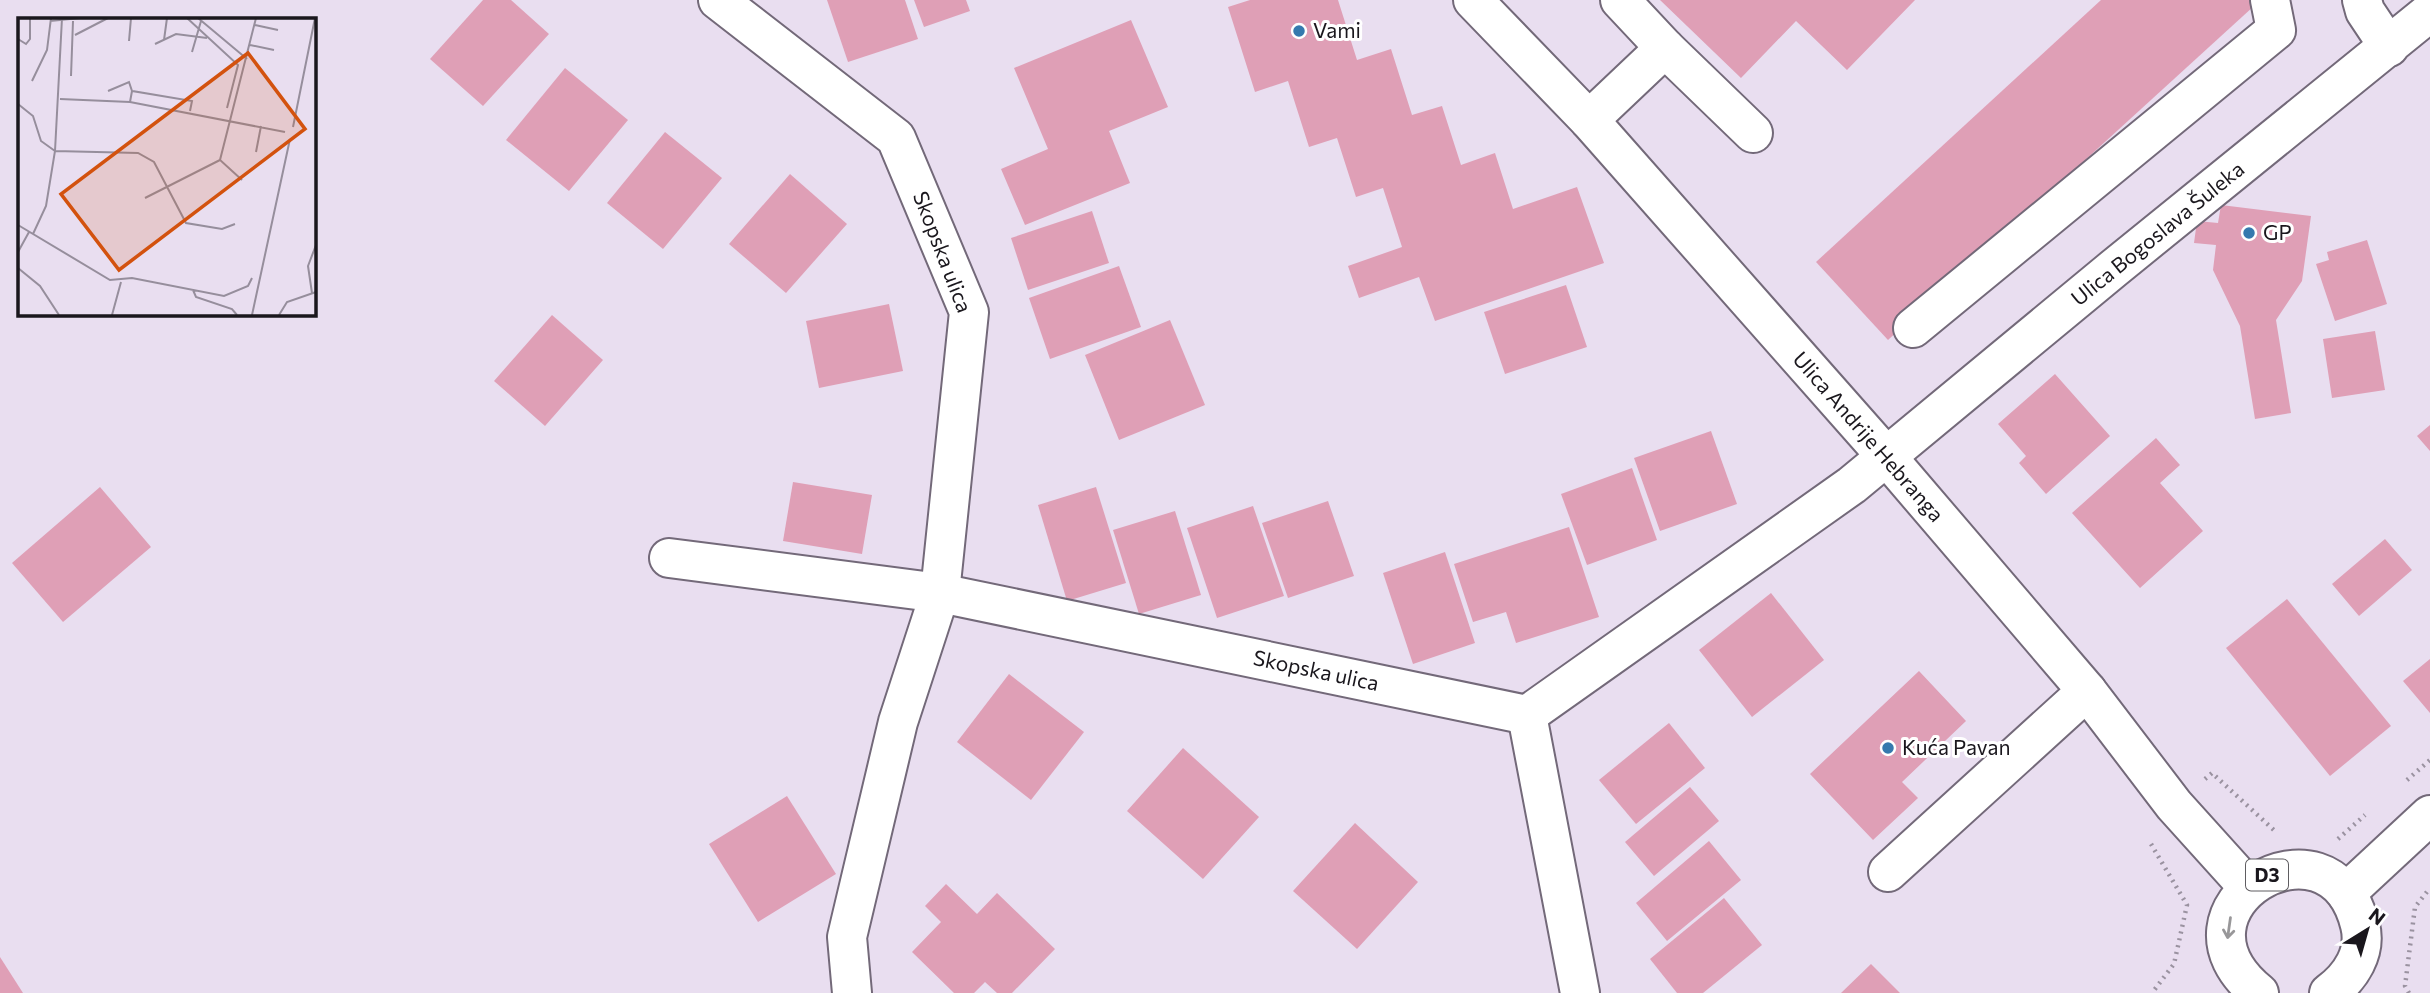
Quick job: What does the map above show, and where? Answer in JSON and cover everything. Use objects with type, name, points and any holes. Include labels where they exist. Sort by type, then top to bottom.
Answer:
[{"type":"street","name":"Skopska ulica","points":[[719,0],[896,138],[969,312],[940,593],[898,722],[847,937],[852,993]]},
{"type":"street","name":"Ulica Andrije Hebranga","points":[[1473,0],[1589,120],[1886,456],[2087,691],[2174,805],[2248,887]]},
{"type":"street","points":[[1620,0],[1665,48],[1753,133]]},
{"type":"street","points":[[1913,328],[2276,30],[2270,0]]},
{"type":"street","points":[[2362,0],[2365,11],[2389,47]]},
{"type":"street","name":"Ulica Bogoslava Šuleka","points":[[1886,456],[2430,12]]},
{"type":"street","points":[[1589,120],[1665,48]]},
{"type":"street","points":[[1580,993],[1527,715],[1852,485],[1886,456]]},
{"type":"street","name":"Skopska ulica","points":[[669,558],[940,593],[1527,715]]},
{"type":"street","points":[[1888,872],[2087,691]]},
{"type":"street","points":[[2340,990],[2354,968],[2360,949],[2361,929],[2356,910],[2346,893],[2430,816]]},
{"type":"street","name":"D3","points":[[2245,989],[2227,944],[2228,923],[2235,904],[2248,887],[2266,875],[2287,869],[2309,871],[2329,879],[2346,893]]},
{"type":"path","points":[[2400,785],[2430,760]]},
{"type":"path","points":[[2152,993],[2174,964],[2188,905],[2143,832],[2212,773],[2275,831],[2286,834]]},
{"type":"path","points":[[2331,845],[2371,811]]},
{"type":"path","points":[[2409,993],[2405,986],[2414,908],[2430,888]]},
{"type":"building","points":[[483,0],[511,0],[549,34],[483,106],[430,59]]},
{"type":"building","points":[[827,0],[905,0],[918,39],[848,62]]},
{"type":"building","points":[[914,0],[966,0],[970,11],[924,27]]},
{"type":"building","points":[[1250,0],[1338,0],[1357,60],[1391,49],[1412,115],[1442,106],[1461,165],[1495,153],[1513,209],[1577,187],[1604,263],[1435,321],[1419,277],[1359,298],[1348,266],[1402,247],[1383,188],[1356,197],[1337,138],[1309,147],[1288,81],[1255,92],[1228,7]]},
{"type":"building","points":[[1660,0],[1915,0],[1847,70],[1796,21],[1741,78]]},
{"type":"building","points":[[2101,0],[2249,0],[2254,6],[1888,340],[1816,262]]},
{"type":"building","points":[[1131,20],[1168,107],[1109,131],[1130,183],[1025,225],[1001,169],[1048,149],[1014,68]]},
{"type":"building","points":[[565,68],[628,120],[569,191],[506,140]]},
{"type":"building","points":[[665,132],[722,178],[663,249],[607,203]]},
{"type":"building","points":[[790,174],[847,224],[786,293],[729,244]]},
{"type":"building","points":[[2221,205],[2311,216],[2302,281],[2276,320],[2291,413],[2255,419],[2240,326],[2213,270],[2216,245],[2194,243],[2197,221],[2218,223]]},
{"type":"building","points":[[1092,211],[1109,263],[1028,290],[1011,238]]},
{"type":"building","points":[[2367,240],[2387,304],[2335,321],[2316,264],[2329,260],[2327,252]]},
{"type":"building","points":[[1119,266],[1141,327],[1050,359],[1029,298]]},
{"type":"building","points":[[1566,285],[1587,347],[1505,374],[1484,312]]},
{"type":"building","points":[[889,304],[903,371],[819,388],[806,321]]},
{"type":"building","points":[[552,315],[603,360],[545,426],[494,381]]},
{"type":"building","points":[[1170,320],[1205,405],[1119,440],[1085,355]]},
{"type":"building","points":[[2375,331],[2385,390],[2332,398],[2323,339]]},
{"type":"building","points":[[2055,374],[2110,436],[2046,494],[2019,463],[2026,456],[1998,424]]},
{"type":"building","points":[[2430,425],[2430,451],[2417,436]]},
{"type":"building","points":[[1711,431],[1737,504],[1660,531],[1634,458]]},
{"type":"building","points":[[2156,438],[2180,465],[2160,483],[2203,531],[2140,588],[2072,513]]},
{"type":"building","points":[[1632,468],[1657,540],[1587,565],[1561,494]]},
{"type":"building","points":[[793,482],[872,495],[862,554],[783,541]]},
{"type":"building","points":[[100,487],[151,547],[63,622],[12,563]]},
{"type":"building","points":[[1096,487],[1126,583],[1067,601],[1038,505]]},
{"type":"building","points":[[1328,501],[1354,576],[1288,598],[1262,523]]},
{"type":"building","points":[[1253,506],[1284,596],[1217,618],[1187,528]]},
{"type":"building","points":[[1175,511],[1201,595],[1139,614],[1113,530]]},
{"type":"building","points":[[1569,527],[1599,617],[1516,643],[1506,612],[1473,622],[1454,564]]},
{"type":"building","points":[[2385,539],[2412,570],[2359,616],[2332,584]]},
{"type":"building","points":[[1445,552],[1475,643],[1413,664],[1383,573]]},
{"type":"building","points":[[1771,593],[1824,660],[1752,717],[1699,650]]},
{"type":"building","points":[[2287,599],[2391,726],[2330,776],[2226,648]]},
{"type":"building","points":[[2430,659],[2430,713],[2403,681]]},
{"type":"building","name":"Kuća Pavan","points":[[1919,671],[1966,721],[1902,782],[1918,798],[1873,840],[1810,774]]},
{"type":"building","points":[[1009,674],[1084,732],[1031,800],[957,742]]},
{"type":"building","points":[[1669,723],[1705,768],[1636,824],[1599,780]]},
{"type":"building","points":[[1183,748],[1259,817],[1203,879],[1127,811]]},
{"type":"building","points":[[1690,787],[1719,821],[1654,876],[1625,842]]},
{"type":"building","points":[[787,796],[836,874],[758,922],[709,844]]},
{"type":"building","points":[[1355,823],[1418,882],[1357,949],[1293,891]]},
{"type":"building","points":[[1709,841],[1741,880],[1667,941],[1636,903]]},
{"type":"building","points":[[946,884],[977,914],[997,893],[1055,949],[1012,993],[997,993],[985,982],[974,993],[954,993],[912,952],[941,922],[925,906]]},
{"type":"building","points":[[1724,898],[1762,945],[1703,993],[1677,993],[1650,959]]},
{"type":"building","points":[[0,957],[23,993],[0,993]]},
{"type":"building","points":[[1871,964],[1900,993],[1841,993]]},
{"type":"place","name":"Vami","points":[[1299,31]]},
{"type":"place","name":"GP","points":[[2249,233]]},
{"type":"place","name":"Kuća Pavan","points":[[1888,748]]}]
